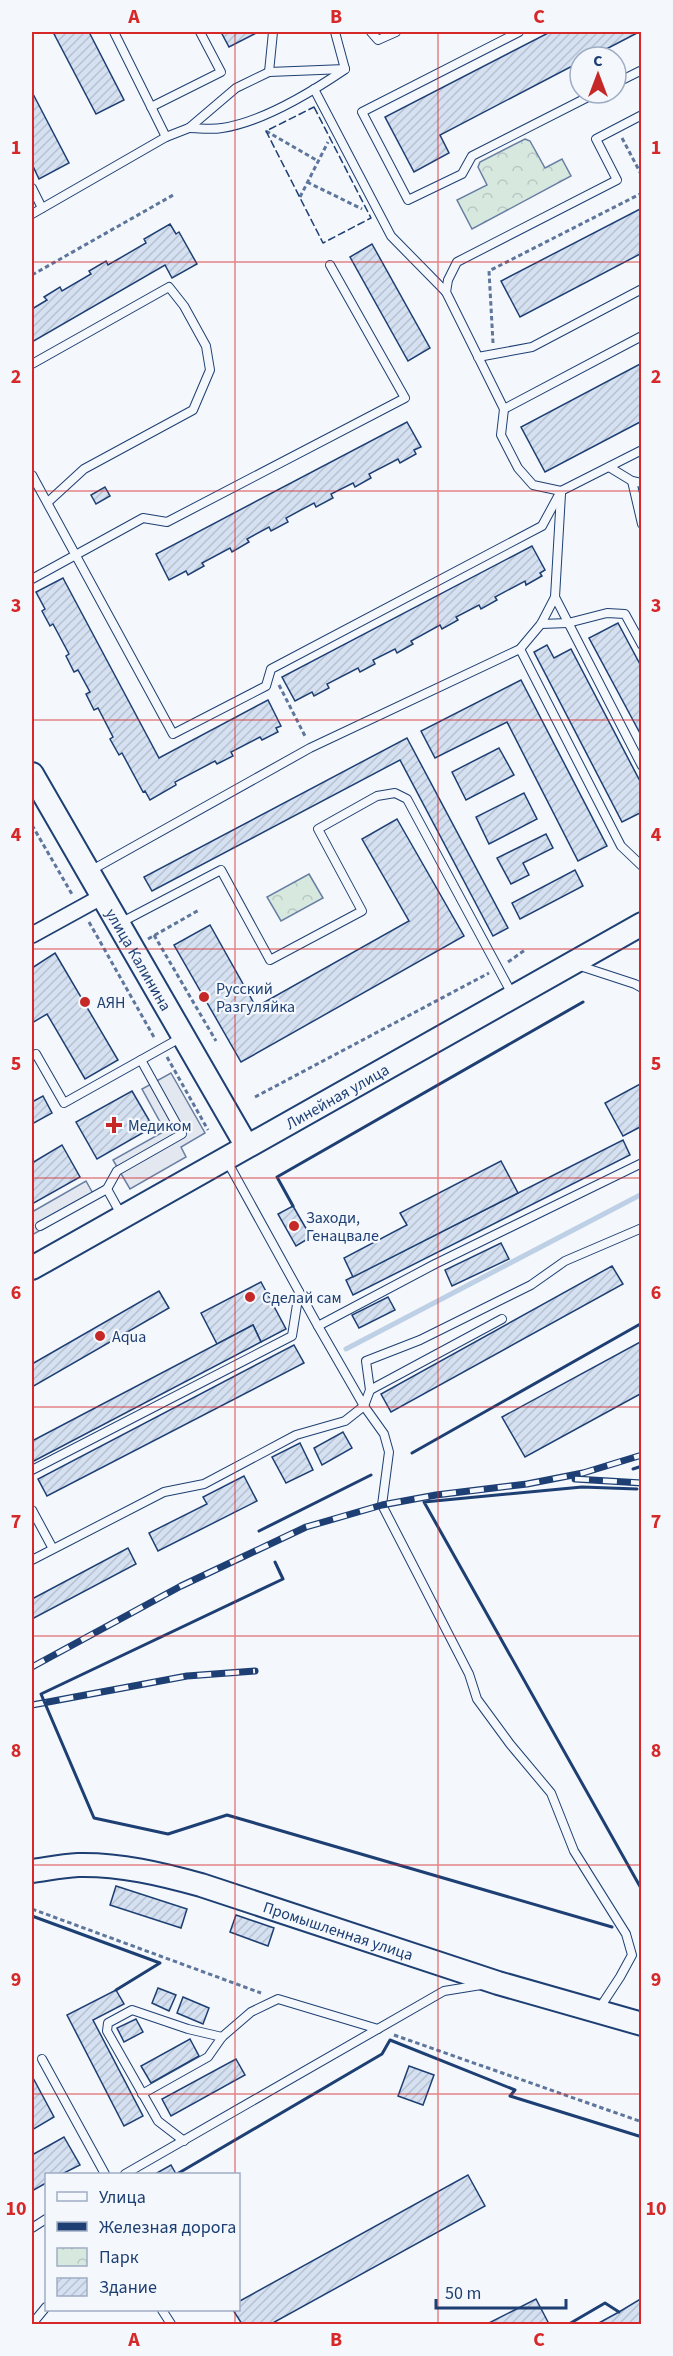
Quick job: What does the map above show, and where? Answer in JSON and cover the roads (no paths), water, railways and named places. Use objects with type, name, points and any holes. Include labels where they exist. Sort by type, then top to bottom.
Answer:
[{"type":"main road","name":"улица Калинина","points":[[32,774],[246,1145]]},
{"type":"main road","name":"Линейная улица","points":[[32,1268],[246,1145],[642,924]]},
{"type":"main road","name":"Промышленная улица","points":[[32,1871],[77,1865],[119,1867],[159,1874],[201,1885],[498,1983],[642,2024]]},
{"type":"street","points":[[32,935],[103,896]]},
{"type":"lane","points":[[114,32],[166,136]]},
{"type":"lane","points":[[152,107],[221,72],[200,32]]},
{"type":"lane","points":[[268,72],[273,32]]},
{"type":"lane","points":[[335,32],[345,69]]},
{"type":"lane","points":[[371,32],[378,40],[396,32]]},
{"type":"lane","points":[[519,32],[362,112],[408,200],[462,174],[472,156],[572,105]]},
{"type":"lane","points":[[189,128],[236,88],[268,72],[345,69]]},
{"type":"lane","points":[[32,214],[166,136],[189,128],[221,128],[253,120],[314,89],[345,69]]},
{"type":"lane","points":[[628,77],[642,70]]},
{"type":"lane","points":[[314,89],[391,236],[446,292],[504,409],[501,435],[518,468],[534,485],[561,491]]},
{"type":"lane","points":[[446,292],[448,280],[457,262],[617,180],[596,139],[642,116]]},
{"type":"lane","points":[[32,188],[42,208]]},
{"type":"lane","points":[[32,579],[143,518],[167,522],[405,398],[330,265]]},
{"type":"lane","points":[[32,364],[169,287],[184,306],[206,346],[210,370],[193,410],[84,469],[48,502]]},
{"type":"lane","points":[[478,357],[532,347],[642,289]]},
{"type":"lane","points":[[504,409],[642,336]]},
{"type":"lane","points":[[32,475],[173,734],[266,686],[271,669],[542,526],[561,491],[642,450]]},
{"type":"lane","points":[[609,467],[632,481],[642,483]]},
{"type":"lane","points":[[632,481],[642,524]]},
{"type":"lane","points":[[89,872],[310,748],[519,649],[541,624],[555,597],[561,491]]},
{"type":"lane","points":[[555,597],[642,766]]},
{"type":"lane","points":[[541,624],[568,623],[607,613],[625,614],[642,645]]},
{"type":"lane","points":[[519,649],[621,846],[642,866]]},
{"type":"lane","points":[[119,923],[221,870],[270,960],[362,911],[318,829],[377,796],[395,793],[407,799],[513,997]]},
{"type":"lane","points":[[573,963],[642,988]]},
{"type":"lane","points":[[32,1056],[36,1054],[64,1103],[184,1036]]},
{"type":"lane","points":[[40,1227],[107,1189],[117,1171],[182,1134],[141,1060]]},
{"type":"lane","points":[[225,1157],[318,1326],[364,1406],[384,1434],[389,1452],[382,1505],[469,1674],[477,1699],[510,1744],[551,1793],[574,1851],[626,1934],[632,1954],[620,1977],[597,2011]]},
{"type":"lane","points":[[318,1326],[435,1264],[642,1163]]},
{"type":"lane","points":[[107,1189],[122,1216]]},
{"type":"lane","points":[[32,1560],[52,1547],[164,1492],[204,1484],[296,1435],[345,1421],[364,1406],[370,1390],[366,1361],[420,1340],[531,1285],[565,1261],[642,1228]]},
{"type":"lane","points":[[32,1470],[292,1336],[299,1292]]},
{"type":"lane","points":[[370,1390],[502,1318]]},
{"type":"lane","points":[[32,1510],[52,1547]]},
{"type":"lane","points":[[128,2173],[444,1991],[498,1983]]},
{"type":"lane","points":[[142,2094],[208,2056],[222,2037],[251,2012],[278,1999],[378,2029]]},
{"type":"lane","points":[[184,2141],[158,2121],[107,2031],[108,2023],[132,2010],[188,2029],[222,2037]]},
{"type":"lane","points":[[42,2060],[104,2173]]},
{"type":"lane","points":[[32,2228],[45,2220]]},
{"type":"lane","points":[[32,2325],[45,2308]]},
{"type":"lane","points":[[163,2311],[171,2325]]},
{"type":"waterway","points":[[346,1349],[642,1194]]},
{"type":"railway","points":[[32,1667],[181,1586],[306,1527],[382,1505],[436,1495],[527,1484],[583,1473],[642,1455]]},
{"type":"railway","points":[[575,1479],[642,1483]]},
{"type":"railway","points":[[32,1705],[187,1676],[255,1671]]},
{"type":"place","name":"Русский Разгуляйка","points":[[204,997]]},
{"type":"place","name":"АЯН","points":[[85,1002]]},
{"type":"place","name":"Медиком","points":[[114,1125]]},
{"type":"place","name":"Заходи, Генацвале","points":[[294,1226]]},
{"type":"place","name":"Сделай сам","points":[[250,1297]]},
{"type":"place","name":"Aqua","points":[[100,1336]]}]
